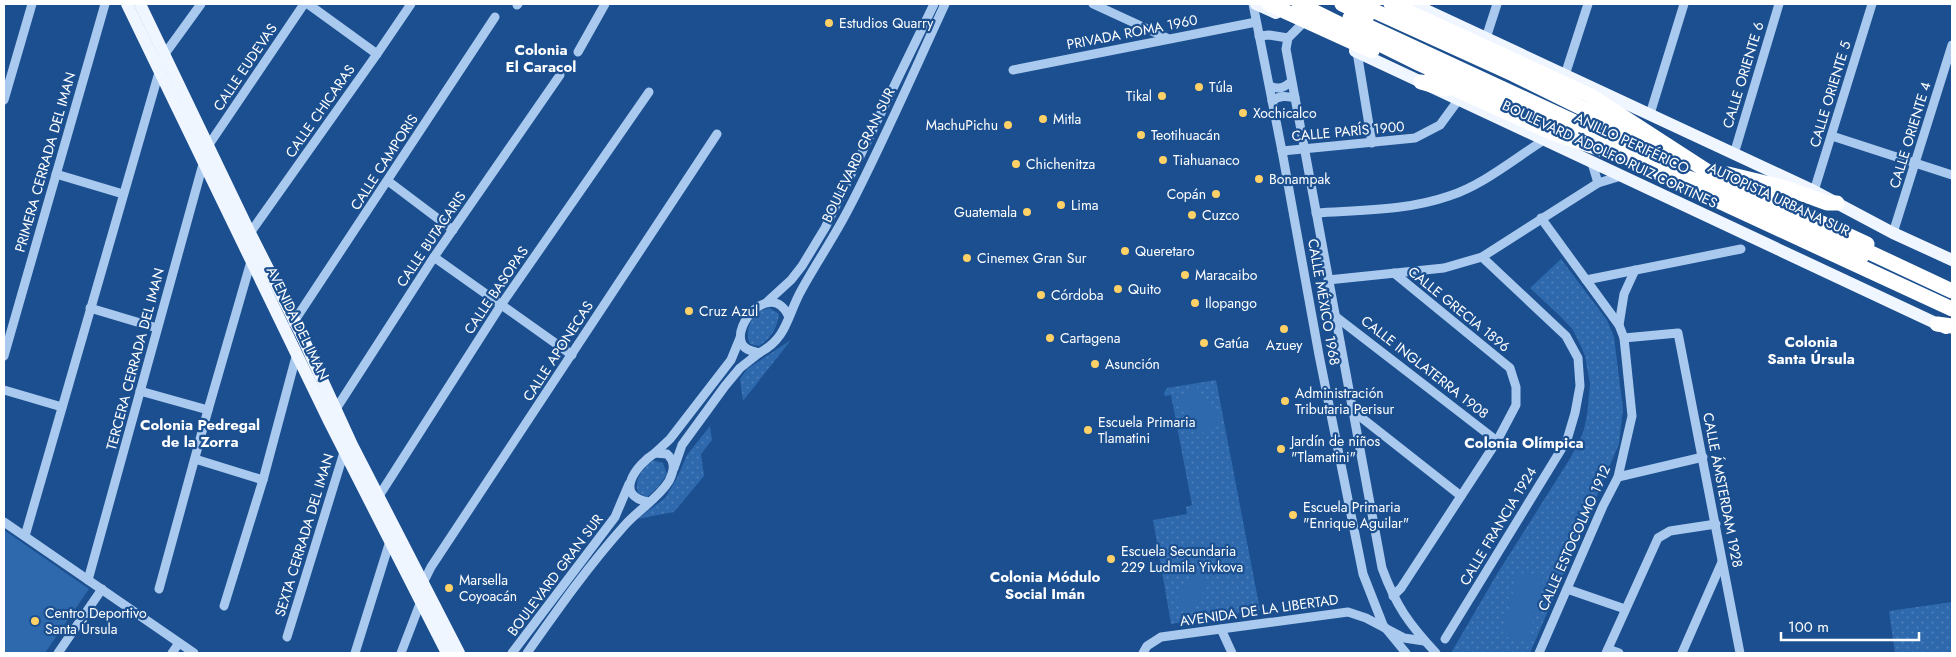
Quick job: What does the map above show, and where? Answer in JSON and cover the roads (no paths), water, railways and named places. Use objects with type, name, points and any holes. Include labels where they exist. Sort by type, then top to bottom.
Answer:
[{"type":"highway","points":[[1269,4],[1556,134],[1726,188]]},
{"type":"highway","name":"ANILLO PERIFÉRICO","points":[[1299,4],[1412,60],[1952,309]]},
{"type":"highway","name":"AUTOPISTA URBANA SUR","points":[[1320,4],[1952,291]]},
{"type":"highway","name":"AUTOPISTA URBANA SUR","points":[[1342,4],[1726,188],[1952,300]]},
{"type":"highway","name":"ANILLO PERIFÉRICO","points":[[1359,4],[1513,74],[1709,170],[1952,284]]},
{"type":"highway","points":[[1391,4],[1591,96],[1726,188]]},
{"type":"highway","points":[[1421,82],[1523,111]]},
{"type":"highway","points":[[1709,170],[1744,176],[1786,188],[1826,203],[1837,203]]},
{"type":"highway","points":[[1937,324],[1952,326]]},
{"type":"main road","name":"AVENIDA DEL IMAN","points":[[127,4],[204,163],[245,236],[290,325],[297,354],[332,415],[394,539],[421,602],[447,653]]},
{"type":"main road","name":"AVENIDA DEL IMAN","points":[[140,4],[208,146],[245,236]]},
{"type":"main road","name":"BOULEVARD ADOLFO RUIZ CORTINES","points":[[1254,4],[1952,331]]},
{"type":"main road","points":[[1413,4],[1814,191],[1952,260]]},
{"type":"main road","name":"AVENIDA DEL IMAN","points":[[290,325],[302,336],[332,415]]},
{"type":"main road","name":"AVENIDA DEL IMAN","points":[[394,539],[422,583],[459,653]]},
{"type":"street","points":[[4,100],[32,4]]},
{"type":"street","name":"PRIMERA CERRADA DEL IMAN","points":[[4,356],[105,4]]},
{"type":"street","points":[[25,536],[164,55],[201,4]]},
{"type":"street","points":[[306,4],[377,54]]},
{"type":"street","name":"CALLE EUDEVAS","points":[[208,146],[306,4]]},
{"type":"street","name":"CALLE CHICARAS","points":[[245,236],[377,54],[410,4]]},
{"type":"street","points":[[578,52],[604,4]]},
{"type":"street","name":"BOULEVARD GRAN SUR","points":[[768,302],[790,282],[816,244],[838,204],[934,4]]},
{"type":"street","name":"BOULEVARD GRAN SUR","points":[[788,315],[848,210],[945,4]]},
{"type":"street","points":[[1093,4],[1167,38]]},
{"type":"street","name":"CALLE MÉXICO 1968","points":[[1254,4],[1363,574],[1383,625],[1406,653]]},
{"type":"street","points":[[1486,38],[1497,4]]},
{"type":"street","points":[[1565,75],[1588,4]]},
{"type":"street","points":[[1650,114],[1684,4]]},
{"type":"street","name":"CALLE ORIENTE 6","points":[[1734,154],[1779,4]]},
{"type":"street","name":"CALLE ORIENTE 5","points":[[1814,191],[1872,4]]},
{"type":"street","name":"CALLE CAMPORIS","points":[[290,325],[496,17]]},
{"type":"street","name":"PRIVADA ROMA 1960","points":[[1013,70],[1167,38],[1256,22]]},
{"type":"street","points":[[1259,36],[1269,35],[1288,38],[1301,26]]},
{"type":"street","name":"CALLE MÉXICO 1968","points":[[1288,38],[1286,49],[1291,82],[1305,148],[1382,568],[1393,596],[1402,612],[1424,641],[1436,653]]},
{"type":"street","name":"CALLE ORIENTE 4","points":[[1893,232],[1952,45]]},
{"type":"street","points":[[1357,52],[1372,143]]},
{"type":"street","name":"CALLE BUTACARIS","points":[[332,415],[434,257],[560,75]]},
{"type":"street","points":[[1270,86],[1278,89],[1284,88],[1291,82]]},
{"type":"street","points":[[893,90],[900,90],[903,95]]},
{"type":"street","name":"CALLE BASOPAS","points":[[375,502],[501,305],[649,92]]},
{"type":"street","points":[[1272,101],[1278,97],[1295,98]]},
{"type":"street","points":[[888,99],[892,104],[899,104]]},
{"type":"street","name":"CALLE PARÍS 1900","points":[[1282,151],[1415,138],[1440,125],[1459,99]]},
{"type":"street","name":"CALLE APONECAS","points":[[422,583],[717,134]]},
{"type":"street","points":[[1832,136],[1952,175]]},
{"type":"street","points":[[1316,213],[1407,207],[1450,196],[1483,179],[1544,140]]},
{"type":"street","name":"TERCERA CERRADA DEL IMAN","points":[[88,580],[208,146]]},
{"type":"street","points":[[1592,163],[1598,184]]},
{"type":"street","points":[[56,174],[123,194]]},
{"type":"street","points":[[1328,280],[1444,268],[1482,257],[1541,218],[1598,184],[1621,176]]},
{"type":"street","points":[[388,181],[453,230]]},
{"type":"street","name":"CALLE ESTOCOLMO 1912","points":[[1539,653],[1603,506],[1618,477],[1632,416],[1624,338],[1619,325],[1541,218]]},
{"type":"street","points":[[1586,280],[1741,249]]},
{"type":"street","points":[[159,589],[208,410],[255,256]]},
{"type":"street","points":[[434,257],[572,354]]},
{"type":"street","name":"CALLE FRANCIA 1924","points":[[1445,639],[1567,440],[1580,386],[1578,358],[1566,336],[1482,257]]},
{"type":"street","points":[[1619,325],[1624,294],[1635,270]]},
{"type":"street","name":"CALLE GRECIA 1896","points":[[1393,596],[1402,588],[1497,441],[1516,405],[1516,387],[1510,368],[1394,273]]},
{"type":"street","points":[[768,302],[777,302],[788,315],[786,328],[779,338],[740,368],[682,445],[669,481],[660,493],[649,502],[634,498],[630,492],[629,484],[638,467],[670,439],[731,360],[744,325],[750,315],[758,306],[768,302]]},
{"type":"street","points":[[90,308],[157,328]]},
{"type":"street","name":"CALLE INGLATERRA 1908","points":[[1335,316],[1497,441]]},
{"type":"street","name":"CALLE ÁMSTERDAM 1928","points":[[1624,338],[1678,333],[1740,653]]},
{"type":"street","points":[[224,606],[263,480],[302,336]]},
{"type":"street","points":[[740,337],[746,349],[759,353]]},
{"type":"street","points":[[4,390],[62,406]]},
{"type":"street","points":[[140,391],[208,410]]},
{"type":"street","points":[[1353,411],[1461,496]]},
{"type":"street","name":"SEXTA CERRADA DEL IMAN","points":[[288,637],[348,447]]},
{"type":"street","points":[[655,452],[666,454],[673,461],[674,468]]},
{"type":"street","points":[[1618,477],[1702,457]]},
{"type":"street","points":[[195,459],[263,480]]},
{"type":"street","name":"BOULEVARD GRAN SUR","points":[[512,653],[616,517],[629,484]]},
{"type":"street","name":"BOULEVARD GRAN SUR","points":[[527,653],[578,583],[620,531],[649,502]]},
{"type":"street","points":[[4,522],[194,653]]},
{"type":"street","points":[[1619,653],[1607,651],[1624,609],[1658,538],[1670,531],[1716,524]]},
{"type":"street","points":[[355,653],[380,571],[394,539]]},
{"type":"street","points":[[1682,653],[1722,561]]},
{"type":"street","points":[[401,653],[421,602],[422,583]]},
{"type":"street","points":[[1567,589],[1624,609]]},
{"type":"street","points":[[58,653],[102,590]]},
{"type":"street","name":"AVENIDA DE LA LIBERTAD","points":[[1143,653],[1146,646],[1161,637],[1348,612],[1383,625],[1404,638],[1424,641]]},
{"type":"street","points":[[1221,629],[1232,653]]},
{"type":"street","points":[[172,653],[179,643]]},
{"type":"place","name":"Estudios Quarry","points":[[829,23]]},
{"type":"place","name":"Túla","points":[[1199,87]]},
{"type":"place","name":"Tikal","points":[[1162,96]]},
{"type":"place","name":"Xochicalco","points":[[1243,113]]},
{"type":"place","name":"Mitla","points":[[1043,119]]},
{"type":"place","name":"MachuPichu","points":[[1008,125]]},
{"type":"place","name":"Teotihuacán","points":[[1141,135]]},
{"type":"place","name":"Tiahuanaco","points":[[1163,160]]},
{"type":"place","name":"Chichenitza","points":[[1016,164]]},
{"type":"place","name":"Bonampak","points":[[1259,179]]},
{"type":"place","name":"Copán","points":[[1216,194]]},
{"type":"place","name":"Lima","points":[[1061,205]]},
{"type":"place","name":"Guatemala","points":[[1027,212]]},
{"type":"place","name":"Cuzco","points":[[1192,215]]},
{"type":"place","name":"Queretaro","points":[[1125,251]]},
{"type":"place","name":"Cinemex Gran Sur","points":[[967,258]]},
{"type":"place","name":"Maracaibo","points":[[1185,275]]},
{"type":"place","name":"Quito","points":[[1118,289]]},
{"type":"place","name":"Córdoba","points":[[1041,295]]},
{"type":"place","name":"Ilopango","points":[[1195,303]]},
{"type":"place","name":"Cruz Azul","points":[[689,311]]},
{"type":"place","name":"Azuey","points":[[1284,329]]},
{"type":"place","name":"Cartagena","points":[[1050,338]]},
{"type":"place","name":"Gatúa","points":[[1204,343]]},
{"type":"place","name":"Asunción","points":[[1095,364]]},
{"type":"place","name":"Administración Tributaria Perisur","points":[[1285,401]]},
{"type":"place","name":"Escuela Primaria Tlamatini","points":[[1088,430]]},
{"type":"place","name":"Jardín de niños \"Tlamatini\"","points":[[1281,449]]},
{"type":"place","name":"Escuela Primaria \"Enrique Aguilar\"","points":[[1293,515]]},
{"type":"place","name":"Escuela Secundaria 229 Ludmila Yivkova","points":[[1111,559]]},
{"type":"place","name":"Marsella Coyoacán","points":[[449,588]]},
{"type":"place","name":"Centro Deportivo Santa Úrsula","points":[[35,621]]},
{"type":"district","name":"Colonia El Caracol","points":[[541,58]]},
{"type":"district","name":"Colonia Santa Úrsula","points":[[1811,350]]},
{"type":"district","name":"Colonia Pedregal de la Zorra","points":[[200,434]]},
{"type":"district","name":"Colonia Olímpica","points":[[1524,443]]},
{"type":"district","name":"Colonia Módulo Social Imán","points":[[1045,586]]}]
